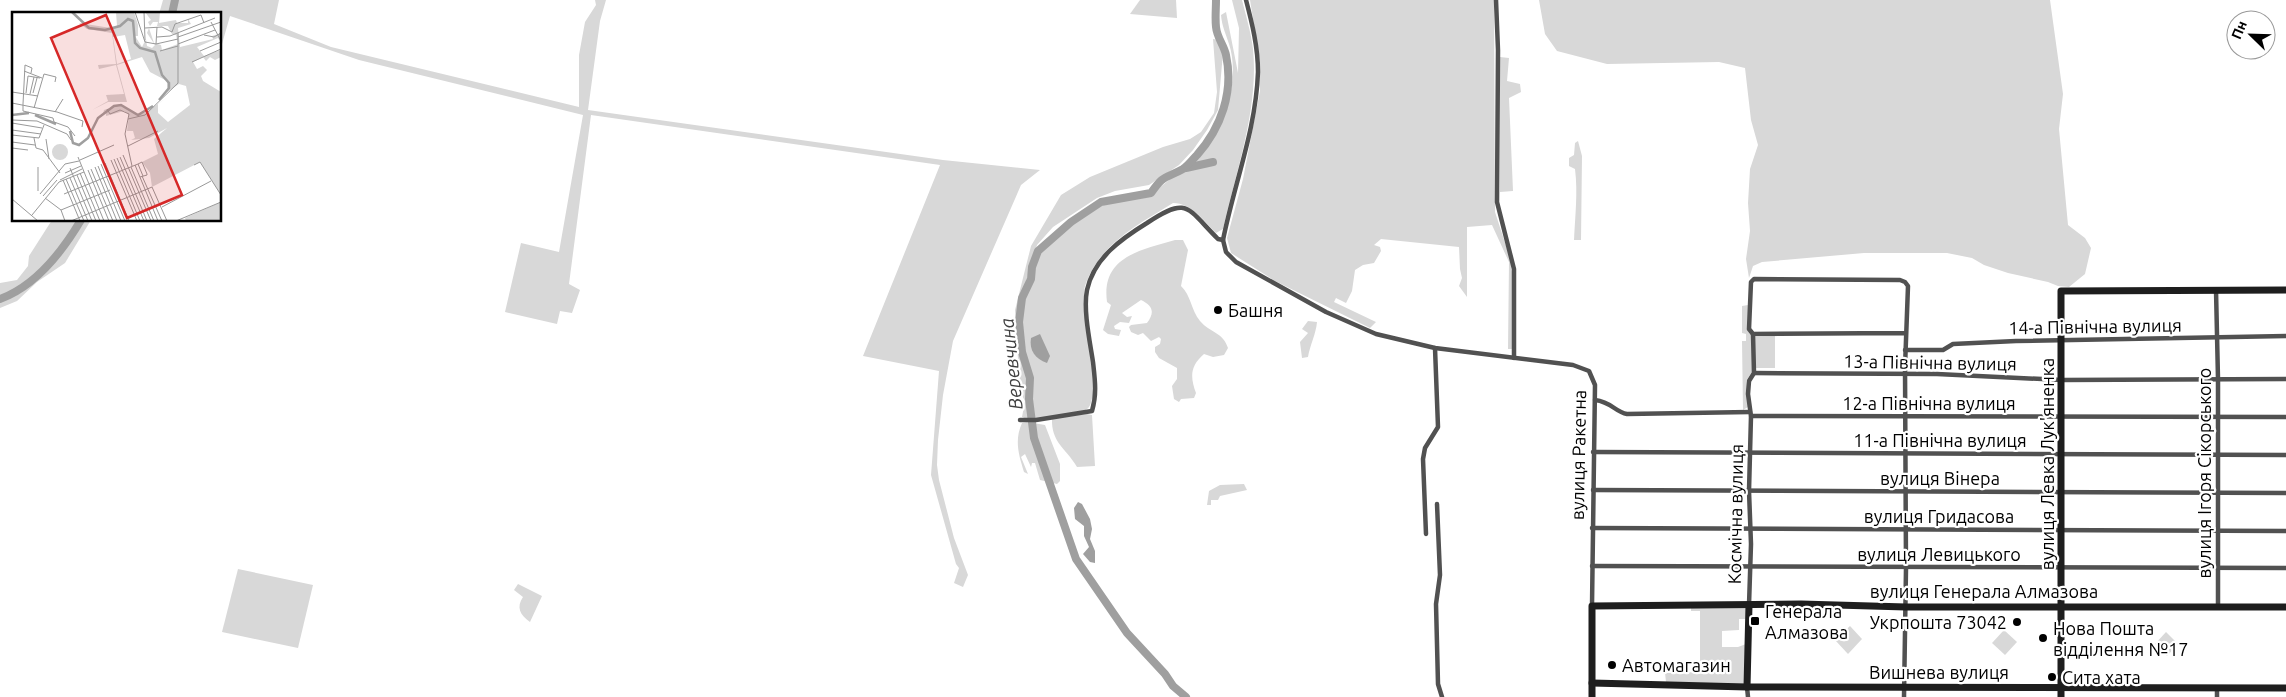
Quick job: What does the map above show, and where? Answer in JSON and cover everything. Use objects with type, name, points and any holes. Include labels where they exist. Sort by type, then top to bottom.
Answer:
[{"type":"street","points":[[1020,420],[1036,420],[1092,411],[1096,392],[1087,314],[1087,290],[1098,264],[1114,246],[1164,212],[1176,207],[1189,211],[1218,239],[1224,240],[1244,161],[1258,70],[1255,36],[1246,0]]},
{"type":"street","points":[[1496,0],[1498,50],[1497,202],[1514,269],[1514,358]]},
{"type":"street","name":"вулиця Ракетна","points":[[1224,240],[1226,252],[1236,262],[1326,312],[1376,334],[1410,344],[1435,348],[1573,365],[1585,369],[1594,379],[1592,697]]},
{"type":"street","name":"Космічна вулиця","points":[[1748,697],[1751,567],[1749,491],[1751,414],[1748,386],[1754,373],[1752,333],[1749,329],[1751,281],[1754,279],[1903,280],[1907,284],[1908,289],[1906,333]]},
{"type":"street","points":[[2216,290],[2286,290]]},
{"type":"street","name":"вулиця Левка Лук'яненка","points":[[2061,697],[2062,339],[2060,291],[2216,290]]},
{"type":"street","name":"вулиця Ігоря Сікорського","points":[[2216,290],[2218,607]]},
{"type":"street","points":[[1752,333],[1906,333],[1906,607],[1904,697]]},
{"type":"street","name":"14-а Північна вулиця","points":[[1905,350],[1943,350],[1954,344],[2062,339],[2286,336]]},
{"type":"street","points":[[1426,534],[1423,459],[1425,448],[1438,428],[1435,348]]},
{"type":"street","name":"13-а Північна вулиця","points":[[1754,373],[1905,373],[2062,380],[2286,379]]},
{"type":"street","name":"12-а Північна вулиця","points":[[1595,400],[1610,404],[1619,412],[1627,414],[2286,417]]},
{"type":"street","name":"11-а Північна вулиця","points":[[1593,452],[2286,455]]},
{"type":"street","name":"вулиця Вінера","points":[[1593,490],[2286,493]]},
{"type":"street","points":[[1437,504],[1440,574],[1436,604],[1437,666],[1438,684],[1442,697]]},
{"type":"street","name":"вулиця Гридасова","points":[[1592,528],[2286,531]]},
{"type":"street","name":"вулиця Левицького","points":[[1592,566],[2286,568]]},
{"type":"street","name":"вулиця Генерала Алмазова","points":[[1592,606],[2286,608]]},
{"type":"street","name":"Вишнева вулиця","points":[[1592,683],[1747,687],[2286,688]]},
{"type":"street","points":[[2217,688],[2217,697]]},
{"type":"shaded area","points":[[163,0],[279,0],[274,24],[331,47],[579,107],[579,55],[585,22],[596,5],[595,0],[606,0],[600,21],[588,110],[943,160],[1040,170],[1021,185],[953,341],[943,395],[937,465],[954,538],[968,575],[963,587],[954,583],[959,568],[956,564],[931,475],[939,371],[863,356],[940,165],[591,115],[569,284],[580,290],[572,313],[560,311],[557,324],[505,312],[521,243],[559,252],[583,115],[359,60],[230,16],[221,48],[221,12],[160,12]]},
{"type":"shaded area","points":[[1140,0],[1176,0],[1177,18],[1130,14]]},
{"type":"shaded area","points":[[1232,0],[1242,0],[1252,43],[1254,71],[1250,117],[1223,229],[1216,233],[1191,209],[1173,203],[1137,225],[1115,242],[1097,262],[1084,291],[1093,373],[1091,402],[1087,409],[1075,414],[1027,419],[1022,417],[1025,401],[1020,392],[1015,310],[1031,246],[1061,195],[1090,177],[1163,147],[1190,139],[1201,132],[1214,113],[1217,92],[1213,39],[1224,41],[1218,110],[1193,150],[1179,165],[1149,185],[1115,191],[1097,198],[1053,227],[1037,245],[1025,285],[1029,284],[1036,259],[1045,245],[1091,210],[1112,202],[1148,197],[1174,176],[1188,171],[1193,161],[1217,131],[1229,100],[1233,66],[1232,55],[1221,15],[1226,12],[1238,73],[1239,28]]},
{"type":"shaded area","points":[[1250,0],[1494,0],[1495,212],[1510,258],[1512,272],[1512,349],[1508,349],[1509,262],[1492,225],[1467,227],[1467,297],[1459,286],[1462,278],[1459,247],[1381,239],[1374,245],[1380,247],[1381,251],[1374,263],[1363,265],[1355,270],[1352,291],[1346,303],[1336,298],[1334,302],[1376,322],[1370,328],[1275,281],[1231,253],[1227,238],[1243,179],[1260,91],[1260,62]]},
{"type":"shaded area","points":[[1539,0],[2050,0],[2063,94],[2059,129],[2068,225],[2085,238],[2091,248],[2085,274],[2069,287],[2058,286],[2008,273],[1984,265],[1972,258],[1947,253],[1864,253],[1762,262],[1753,266],[1749,278],[1746,259],[1750,231],[1748,203],[1750,169],[1758,145],[1751,120],[1745,68],[1719,62],[1607,64],[1557,51],[1545,34]]},
{"type":"shaded area","points":[[1500,57],[1509,58],[1507,81],[1520,84],[1521,92],[1509,98],[1513,191],[1500,192]]},
{"type":"shaded area","points":[[1578,141],[1582,156],[1581,240],[1574,240],[1576,178],[1575,169],[1569,166],[1569,158],[1574,155],[1575,143]]},
{"type":"shaded area","points":[[51,221],[90,221],[65,263],[37,282],[17,301],[0,308],[0,283],[17,280],[28,266],[29,256]]},
{"type":"shaded area","points":[[1175,240],[1183,240],[1188,250],[1181,286],[1200,321],[1220,336],[1228,348],[1224,355],[1213,357],[1204,354],[1199,358],[1192,372],[1196,393],[1194,398],[1181,399],[1179,402],[1174,399],[1172,386],[1177,379],[1177,368],[1159,358],[1155,352],[1155,347],[1160,344],[1161,339],[1159,337],[1151,341],[1143,333],[1138,335],[1131,332],[1129,327],[1131,325],[1147,323],[1152,312],[1148,305],[1141,300],[1122,313],[1127,317],[1132,316],[1129,323],[1120,322],[1114,326],[1115,329],[1121,330],[1119,336],[1108,334],[1103,330],[1111,305],[1107,302],[1107,287],[1110,275],[1117,265],[1137,252]]},
{"type":"shaded area","points":[[1748,305],[1748,330],[1752,336],[1753,370],[1746,381],[1748,407],[1743,410],[1742,341],[1746,341],[1746,334],[1742,333],[1742,306]]},
{"type":"shaded area","points":[[1308,321],[1317,322],[1308,357],[1302,358],[1300,342],[1308,333],[1302,329]]},
{"type":"shaded area","points":[[1040,334],[1050,356],[1047,363],[1034,354],[1031,346],[1031,338]]},
{"type":"shaded area","points":[[1775,336],[1775,368],[1755,368],[1755,337]]},
{"type":"shaded area","points":[[1092,415],[1095,466],[1077,467],[1054,434],[1052,418]]},
{"type":"shaded area","points":[[1022,423],[1045,425],[1060,464],[1060,481],[1057,484],[1040,480],[1035,463],[1032,463],[1031,467],[1025,454],[1021,457],[1028,474],[1024,472],[1019,454],[1018,436]]},
{"type":"shaded area","points":[[1244,484],[1247,490],[1220,496],[1218,500],[1211,500],[1211,505],[1207,505],[1209,491],[1220,485]]},
{"type":"shaded area","points":[[1078,502],[1082,504],[1090,519],[1092,529],[1090,539],[1095,551],[1095,563],[1090,562],[1083,554],[1089,547],[1084,536],[1084,526],[1075,519],[1074,508]]},
{"type":"shaded area","points":[[238,569],[313,585],[298,648],[222,632]]},
{"type":"shaded area","points":[[518,584],[542,596],[530,622],[520,611],[523,597],[514,590]]},
{"type":"shaded area","points":[[1691,608],[1747,608],[1747,619],[1739,619],[1739,630],[1722,631],[1722,647],[1738,647],[1746,644],[1745,684],[1666,682],[1665,673],[1700,672],[1700,611],[1691,611]]},
{"type":"shaded area","points":[[1850,626],[1862,639],[1848,654],[1835,640]]},
{"type":"shaded area","points":[[2004,630],[2017,642],[2005,655],[1992,643]]},
{"type":"shaded area","points":[[2166,632],[2178,644],[2167,656],[2155,644]]},
{"type":"waterway","name":"Веревчина","points":[[172,12],[175,0]]},
{"type":"waterway","name":"Веревчина","points":[[1186,697],[1173,686],[1165,674],[1127,633],[1076,559],[1034,438],[1029,399],[1030,378],[1022,352],[1019,322],[1022,298],[1031,279],[1032,267],[1038,251],[1071,222],[1101,202],[1151,193],[1162,180],[1187,166],[1213,133],[1224,109],[1228,82],[1226,55],[1216,27],[1216,0]]},
{"type":"waterway","points":[[1186,168],[1213,162]]},
{"type":"waterway","name":"Веревчина","points":[[0,299],[25,286],[47,267],[57,256],[80,221]]},
{"type":"place","name":"Башня","points":[[1218,310]]},
{"type":"place","name":"Генерала Алмазова","points":[[1755,621]]},
{"type":"place","name":"Укрпошта 73042","points":[[2017,622]]},
{"type":"place","name":"Нова Пошта відділення №17","points":[[2043,638]]},
{"type":"place","name":"Автомагазин","points":[[1612,665]]},
{"type":"place","name":"Сита хата","points":[[2052,677]]}]
